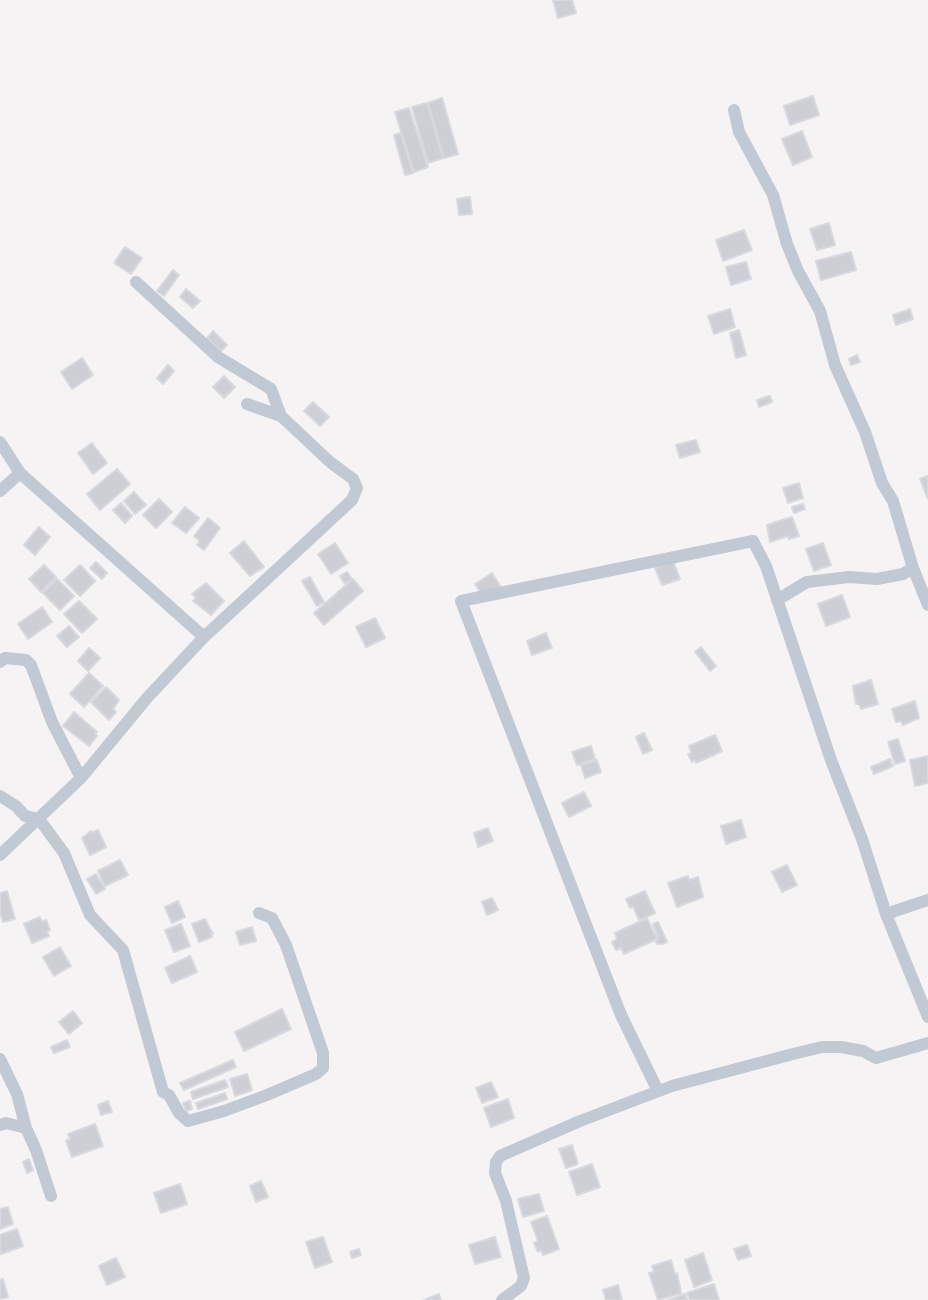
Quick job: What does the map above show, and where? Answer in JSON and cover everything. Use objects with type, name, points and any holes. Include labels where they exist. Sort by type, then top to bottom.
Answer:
[{"type":"street","points":[[734,110],[739,132],[773,195],[787,243],[820,311],[835,365],[865,432],[882,483],[893,501],[913,568],[928,605]]},
{"type":"street","points":[[136,282],[218,357],[271,389],[281,416]]},
{"type":"street","points":[[0,855],[81,778],[147,698],[204,637],[352,500],[357,488],[353,479],[330,462],[281,416],[247,404]]},
{"type":"street","points":[[0,442],[20,473],[204,637]]},
{"type":"street","points":[[0,491],[20,473]]},
{"type":"street","points":[[658,1091],[621,1015],[461,601],[753,541],[766,566],[886,914],[928,1017]]},
{"type":"street","points":[[778,600],[807,582],[849,577],[877,579],[903,574],[913,568]]},
{"type":"street","points":[[0,662],[5,658],[26,660],[31,664],[52,722],[81,778]]},
{"type":"street","points":[[0,796],[16,806],[25,816],[39,818],[64,853],[90,915],[123,950],[163,1091],[188,1121],[267,1095],[316,1074],[323,1068],[323,1053],[286,945],[272,918],[260,913]]},
{"type":"street","points":[[886,914],[928,900]]},
{"type":"street","points":[[502,1300],[521,1286],[524,1278],[506,1201],[495,1173],[496,1161],[500,1156],[658,1091],[822,1047],[863,1051],[876,1058],[928,1043]]},
{"type":"street","points":[[0,1059],[17,1094],[26,1128],[51,1196]]},
{"type":"street","points":[[0,1125],[6,1123],[26,1128]]},
{"type":"building","points":[[553,0],[572,0],[576,13],[558,18]]},
{"type":"building","points":[[813,96],[819,115],[790,125],[784,106]]},
{"type":"building","points":[[442,98],[458,154],[444,158],[428,103]]},
{"type":"building","points":[[427,103],[443,158],[428,163],[412,107]]},
{"type":"building","points":[[409,108],[428,167],[414,172],[395,112]]},
{"type":"building","points":[[802,131],[812,157],[793,165],[782,139]]},
{"type":"building","points":[[401,133],[413,173],[405,175],[394,135]]},
{"type":"building","points":[[470,197],[472,214],[459,215],[457,199]]},
{"type":"building","points":[[829,223],[835,245],[817,250],[810,229]]},
{"type":"building","points":[[744,230],[752,250],[723,261],[716,240]]},
{"type":"building","points":[[125,247],[142,258],[131,274],[114,263]]},
{"type":"building","points":[[851,252],[856,270],[821,280],[816,261]]},
{"type":"building","points":[[746,262],[751,279],[731,285],[726,267]]},
{"type":"building","points":[[173,270],[179,275],[164,296],[157,291]]},
{"type":"building","points":[[186,289],[200,301],[193,308],[180,297]]},
{"type":"building","points":[[730,309],[735,327],[714,334],[708,316]]},
{"type":"building","points":[[910,309],[913,319],[896,325],[893,315]]},
{"type":"building","points":[[739,330],[746,355],[736,358],[730,333]]},
{"type":"building","points":[[213,331],[227,345],[221,351],[207,338]]},
{"type":"building","points":[[857,355],[860,362],[851,365],[849,359]]},
{"type":"building","points":[[82,358],[93,375],[72,389],[61,372]]},
{"type":"building","points":[[168,365],[174,371],[163,384],[157,378]]},
{"type":"building","points":[[224,376],[235,387],[224,398],[213,387]]},
{"type":"building","points":[[770,396],[772,402],[759,407],[757,400]]},
{"type":"building","points":[[313,402],[329,417],[320,426],[304,411]]},
{"type":"building","points":[[696,440],[700,452],[680,458],[676,445]]},
{"type":"building","points":[[92,443],[107,463],[93,474],[78,453]]},
{"type":"building","points":[[117,469],[130,484],[100,510],[87,494]]},
{"type":"building","points":[[928,476],[928,499],[920,479]]},
{"type":"building","points":[[799,483],[803,498],[788,503],[783,488]]},
{"type":"building","points":[[134,492],[146,505],[135,514],[124,501]]},
{"type":"building","points":[[159,499],[172,512],[156,528],[143,515]]},
{"type":"building","points":[[121,503],[132,516],[125,523],[113,510]]},
{"type":"building","points":[[803,504],[805,509],[794,513],[792,507]]},
{"type":"building","points":[[185,507],[199,518],[186,533],[172,523]]},
{"type":"building","points":[[792,517],[799,536],[789,539],[788,536],[770,542],[767,525]]},
{"type":"building","points":[[208,518],[220,528],[204,550],[197,545],[200,541],[194,536]]},
{"type":"building","points":[[39,527],[50,537],[35,555],[24,545]]},
{"type":"building","points":[[244,541],[264,567],[250,576],[230,553]]},
{"type":"building","points":[[335,543],[348,563],[331,574],[318,554]]},
{"type":"building","points":[[823,543],[831,565],[814,571],[806,549]]},
{"type":"building","points":[[673,561],[680,579],[662,585],[655,568]]},
{"type":"building","points":[[96,562],[107,573],[102,579],[90,568]]},
{"type":"building","points":[[44,565],[56,577],[41,592],[29,579]]},
{"type":"building","points":[[80,565],[95,581],[80,596],[64,580]]},
{"type":"building","points":[[347,572],[352,579],[345,584],[340,576]]},
{"type":"building","points":[[492,573],[501,587],[484,598],[475,584]]},
{"type":"building","points":[[310,577],[324,602],[317,606],[302,581]]},
{"type":"building","points":[[57,579],[74,596],[60,610],[43,593]]},
{"type":"building","points":[[353,579],[363,591],[324,625],[314,613]]},
{"type":"building","points":[[206,583],[224,601],[211,615],[193,601],[196,598],[192,594]]},
{"type":"building","points":[[842,595],[850,617],[826,626],[818,604]]},
{"type":"building","points":[[79,601],[97,619],[82,633],[64,614]]},
{"type":"building","points":[[42,607],[52,622],[28,639],[18,624]]},
{"type":"building","points":[[375,618],[385,638],[366,647],[356,627]]},
{"type":"building","points":[[69,626],[79,637],[67,647],[57,636]]},
{"type":"building","points":[[546,633],[552,648],[532,655],[527,641]]},
{"type":"building","points":[[701,647],[716,666],[710,671],[695,652]]},
{"type":"building","points":[[89,648],[100,658],[88,671],[78,661]]},
{"type":"building","points":[[89,673],[103,686],[84,707],[70,694]]},
{"type":"building","points":[[871,680],[878,704],[861,709],[859,704],[856,704],[853,686]]},
{"type":"building","points":[[106,687],[119,700],[113,709],[116,712],[109,720],[91,702]]},
{"type":"building","points":[[915,701],[919,718],[903,725],[901,721],[896,722],[892,709]]},
{"type":"building","points":[[74,712],[97,732],[89,746],[63,726]]},
{"type":"building","points":[[644,733],[652,750],[643,754],[636,737]]},
{"type":"building","points":[[715,735],[722,751],[696,763],[695,760],[692,762],[688,754],[691,753],[689,746]]},
{"type":"building","points":[[898,739],[905,761],[895,764],[888,742]]},
{"type":"building","points":[[591,746],[595,759],[577,765],[572,752]]},
{"type":"building","points":[[928,756],[928,783],[915,786],[910,760]]},
{"type":"building","points":[[890,759],[893,766],[874,774],[871,767]]},
{"type":"building","points":[[597,760],[601,772],[585,778],[581,765]]},
{"type":"building","points":[[584,792],[591,806],[569,817],[562,803]]},
{"type":"building","points":[[741,820],[746,837],[726,844],[721,826]]},
{"type":"building","points":[[488,828],[493,841],[478,847],[474,833]]},
{"type":"building","points":[[98,830],[106,847],[90,855],[82,838],[91,831],[92,833]]},
{"type":"building","points":[[120,860],[128,875],[105,886],[98,871]]},
{"type":"building","points":[[787,865],[797,885],[782,892],[772,872]]},
{"type":"building","points":[[96,874],[105,889],[96,894],[87,879]]},
{"type":"building","points":[[688,876],[689,880],[698,877],[703,897],[677,907],[668,883]]},
{"type":"building","points":[[7,891],[15,919],[3,922],[0,893]]},
{"type":"building","points":[[645,891],[655,913],[639,920],[633,906],[630,908],[626,899]]},
{"type":"building","points":[[492,898],[498,910],[487,915],[482,902]]},
{"type":"building","points":[[178,901],[185,917],[172,923],[165,907]]},
{"type":"building","points":[[40,917],[42,922],[46,920],[49,936],[32,943],[24,924]]},
{"type":"building","points":[[647,918],[657,939],[624,954],[621,948],[616,950],[612,942],[617,939],[615,933]]},
{"type":"building","points":[[205,919],[213,934],[212,937],[199,942],[192,924]]},
{"type":"building","points":[[658,922],[667,942],[662,944],[657,944],[655,940],[659,939],[653,924]]},
{"type":"building","points":[[181,924],[190,946],[174,952],[165,930]]},
{"type":"building","points":[[252,927],[256,941],[240,945],[236,932]]},
{"type":"building","points":[[60,947],[71,966],[54,976],[43,957]]},
{"type":"building","points":[[190,956],[197,972],[172,983],[165,968]]},
{"type":"building","points":[[282,1009],[291,1029],[244,1051],[235,1032]]},
{"type":"building","points":[[73,1011],[82,1023],[69,1034],[59,1022]]},
{"type":"building","points":[[67,1040],[70,1047],[54,1053],[51,1047]]},
{"type":"building","points":[[233,1060],[236,1067],[184,1090],[180,1083]]},
{"type":"building","points":[[247,1074],[252,1090],[235,1096],[230,1079]]},
{"type":"building","points":[[225,1080],[228,1087],[193,1099],[191,1092]]},
{"type":"building","points":[[491,1082],[498,1097],[482,1103],[476,1088]]},
{"type":"building","points":[[225,1093],[227,1099],[198,1109],[196,1103]]},
{"type":"building","points":[[508,1099],[514,1118],[491,1127],[484,1108]]},
{"type":"building","points":[[108,1101],[112,1112],[101,1115],[98,1105]]},
{"type":"building","points":[[190,1101],[192,1109],[186,1111],[183,1103]]},
{"type":"building","points":[[95,1124],[103,1146],[72,1157],[66,1141],[70,1139],[68,1134]]},
{"type":"building","points":[[572,1145],[578,1164],[566,1168],[559,1149]]},
{"type":"building","points":[[29,1159],[33,1170],[27,1173],[23,1162]]},
{"type":"building","points":[[592,1164],[600,1187],[577,1195],[569,1172]]},
{"type":"building","points":[[261,1181],[268,1197],[256,1202],[250,1186]]},
{"type":"building","points":[[180,1184],[187,1204],[161,1213],[154,1193]]},
{"type":"building","points":[[539,1194],[544,1211],[523,1217],[518,1199]]},
{"type":"building","points":[[8,1207],[13,1224],[0,1229],[0,1209]]},
{"type":"building","points":[[547,1216],[559,1249],[543,1255],[541,1250],[538,1252],[534,1243],[538,1241],[531,1222]]},
{"type":"building","points":[[17,1229],[23,1246],[1,1254],[0,1235]]},
{"type":"building","points":[[323,1237],[332,1262],[315,1268],[306,1242]]},
{"type":"building","points":[[495,1237],[501,1257],[475,1264],[469,1245]]},
{"type":"building","points":[[747,1245],[751,1256],[738,1260],[734,1249]]},
{"type":"building","points":[[359,1249],[361,1255],[352,1258],[350,1252]]},
{"type":"building","points":[[703,1253],[712,1280],[694,1287],[685,1260]]},
{"type":"building","points":[[116,1258],[125,1277],[107,1285],[99,1266]]},
{"type":"building","points":[[671,1260],[681,1293],[658,1300],[649,1273],[654,1272],[652,1266]]},
{"type":"building","points":[[3,1279],[8,1297],[0,1299],[0,1280]]},
{"type":"building","points":[[714,1284],[719,1300],[690,1300],[687,1293]]},
{"type":"building","points":[[618,1285],[622,1300],[606,1300],[603,1290]]},
{"type":"building","points":[[439,1294],[441,1300],[424,1300]]},
{"type":"building","points":[[685,1294],[687,1300],[668,1300]]}]
